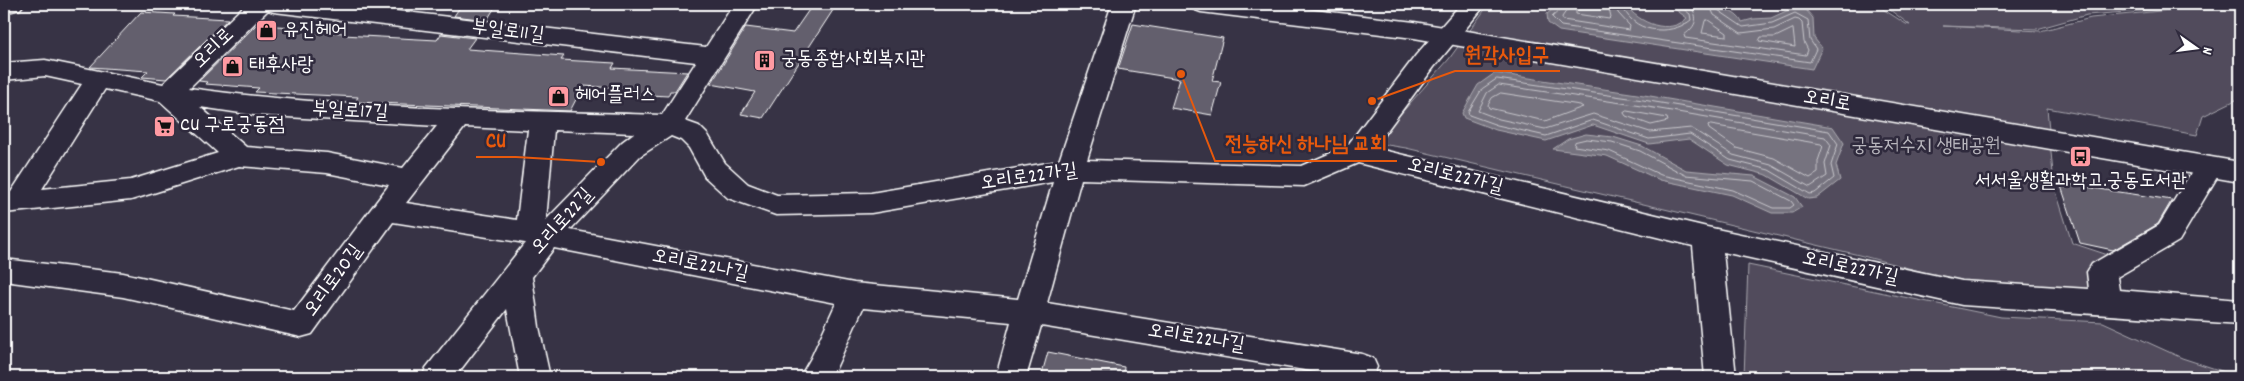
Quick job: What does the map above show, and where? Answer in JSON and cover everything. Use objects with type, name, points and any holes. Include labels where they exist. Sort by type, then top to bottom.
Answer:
[{"type":"street","points":[[4,5],[12,4]]},
{"type":"street","name":"오리로","points":[[168,94],[260,4]]},
{"type":"street","name":"부일로11길","points":[[274,4],[713,56]]},
{"type":"street","name":"오리로22길","points":[[438,377],[517,274],[538,235],[631,149],[647,137],[669,125],[746,4]]},
{"type":"street","points":[[1011,377],[1070,170],[1124,4]]},
{"type":"street","name":"오리로","points":[[1201,4],[1445,36],[2240,172]]},
{"type":"street","points":[[1356,153],[1445,36],[1474,4]]},
{"type":"street","name":"부일로17길","points":[[4,71],[44,68],[168,94],[254,106],[542,122],[669,125]]},
{"type":"street","points":[[12,202],[98,79]]},
{"type":"street","points":[[168,94],[239,156]]},
{"type":"street","name":"오리로20길","points":[[4,270],[123,285],[301,325],[386,210],[458,118]]},
{"type":"street","points":[[538,235],[542,122]]},
{"type":"street","name":"오리로22가길","points":[[669,125],[690,133],[699,142],[715,170],[738,191],[776,205],[871,203],[1070,170],[1304,176],[1356,153],[1707,238],[1962,293],[2105,301],[2240,312]]},
{"type":"street","points":[[12,202],[130,190],[239,156],[327,163],[409,180]]},
{"type":"street","points":[[2105,301],[2102,272],[2169,233],[2209,168]]},
{"type":"street","name":"오리로22나길","points":[[386,210],[538,235],[854,295],[1030,312],[1362,367]]},
{"type":"street","points":[[1707,238],[1720,377]]},
{"type":"street","points":[[517,274],[524,327],[535,377]]},
{"type":"street","points":[[815,377],[823,366],[854,295]]},
{"type":"green space","name":"궁동저수지 생태공원","points":[[1489,4],[1875,4],[1910,25],[1882,4],[2186,4],[2188,7],[2087,15],[2037,29],[1943,26],[2040,31],[2091,18],[2190,8],[2189,4],[2240,4],[2240,98],[2203,116],[2197,135],[2047,108],[2054,185],[2072,243],[2111,256],[2094,297],[1980,287],[1859,255],[1406,148],[1375,143],[1449,59]]},
{"type":"green space","points":[[1748,265],[2001,317],[2103,322],[2182,358],[2240,377],[1744,377]]},
{"type":"water","points":[[1559,4],[1640,4],[1626,5],[1646,22],[1663,27],[1680,23],[1687,18],[1672,7],[1654,4],[1690,4],[1715,7],[1736,15],[1742,22],[1771,18],[1795,7],[1806,10],[1813,18],[1814,38],[1822,48],[1812,69],[1559,31],[1548,23],[1547,14]]},
{"type":"water","points":[[1495,73],[1644,95],[1833,127],[1844,143],[1836,165],[1840,180],[1817,198],[1808,199],[1767,175],[1728,165],[1689,139],[1649,144],[1593,125],[1546,141],[1496,130],[1464,118],[1462,113],[1478,85]]},
{"type":"water","points":[[1586,134],[1613,137],[1642,146],[1686,170],[1754,176],[1795,197],[1802,207],[1792,213],[1772,213],[1732,195],[1660,180],[1607,156],[1553,149],[1568,139]]},
{"type":"building","points":[[462,4],[497,4],[487,20],[454,16]]},
{"type":"building","name":"궁동종합사회복지관","points":[[813,4],[837,4],[763,118],[741,114],[755,92],[711,84],[746,27],[793,33]]},
{"type":"building","points":[[141,12],[228,19],[166,79],[142,77],[148,71],[90,67]]},
{"type":"building","points":[[1133,24],[1223,38],[1212,81],[1221,82],[1212,115],[1171,108],[1180,79],[1118,69]]},
{"type":"building","points":[[256,25],[296,27],[294,30],[344,33],[343,35],[437,40],[441,34],[475,38],[467,49],[564,56],[561,60],[615,63],[612,68],[687,72],[675,91],[670,91],[668,96],[631,94],[634,89],[583,86],[570,111],[355,102],[358,97],[255,92],[259,88],[205,84],[207,82],[199,81]]},
{"type":"building","points":[[2060,183],[2172,200],[2158,224],[2113,250],[2080,243]]},
{"type":"building","points":[[1048,352],[1124,367],[1123,377],[1041,377]]},
{"type":"place","name":"유진헤어","points":[[267,31]]},
{"type":"place","name":"궁동종합사회복지관","points":[[765,60]]},
{"type":"place","name":"태후사랑","points":[[233,66]]},
{"type":"place","name":"전능하신 하나님 교회","points":[[1181,74]]},
{"type":"place","name":"헤어플러스","points":[[559,96]]},
{"type":"place","name":"원각사입구","points":[[1372,101]]},
{"type":"place","name":"CU 구로궁동점","points":[[164,126]]},
{"type":"place","name":"서서울생활과학고.궁동도서관","points":[[2081,156]]},
{"type":"place","name":"CU","points":[[601,162]]}]
